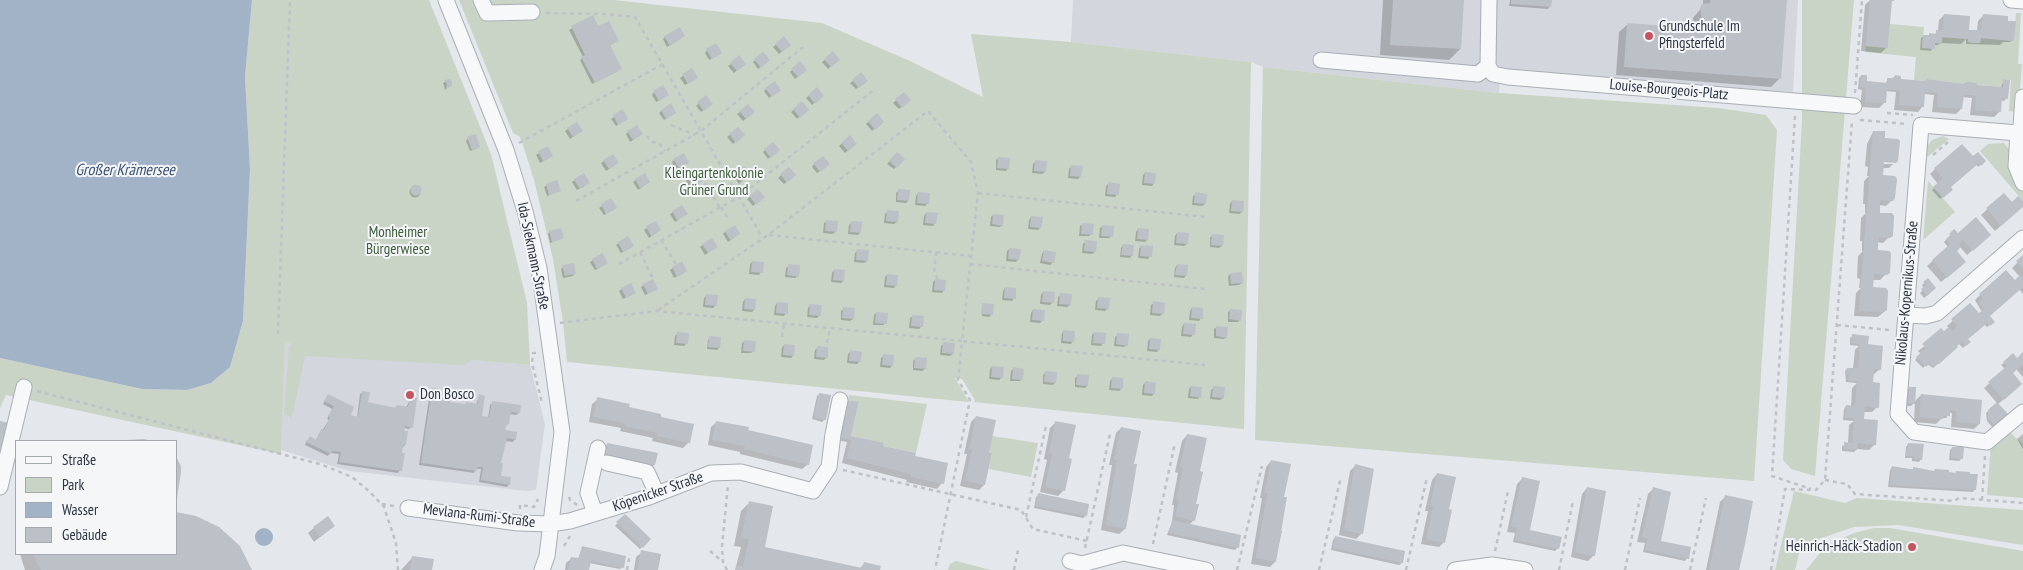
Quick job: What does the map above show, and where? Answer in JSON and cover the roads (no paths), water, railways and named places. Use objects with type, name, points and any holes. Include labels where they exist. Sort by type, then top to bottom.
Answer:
[{"type":"street","name":"Ida-Siekmann-Straße","points":[[446,0],[506,150],[525,211],[539,268],[562,432],[550,524]]},
{"type":"street","points":[[481,0],[487,13],[532,12]]},
{"type":"street","points":[[1321,60],[1478,74],[1488,66],[1489,0]]},
{"type":"street","points":[[2011,0],[2023,1]]},
{"type":"street","name":"Louise-Bourgeois-Platz","points":[[1488,66],[1493,74],[1508,77],[1854,106]]},
{"type":"street","points":[[2023,97],[2016,166],[2023,183]]},
{"type":"street","name":"Nikolaus-Kopernikus-Straße","points":[[2021,128],[1964,128],[1921,125],[1898,414],[1914,432],[1987,442],[2023,412]]},
{"type":"street","points":[[1906,315],[1926,316],[1937,313],[2023,238]]},
{"type":"street","points":[[0,487],[24,387]]},
{"type":"street","name":"Köpenicker Straße","points":[[550,524],[596,513],[657,494],[711,473],[741,472],[813,492],[829,467],[840,400]]},
{"type":"street","points":[[596,513],[588,493],[598,448]]},
{"type":"street","points":[[607,463],[647,472],[657,494]]},
{"type":"street","name":"Mevlana-Rumi-Straße","points":[[408,508],[518,523],[550,524]]},
{"type":"street","points":[[545,563],[550,524]]},
{"type":"street","points":[[1076,562],[1123,553],[1206,570]]},
{"type":"street","points":[[1454,570],[1492,565],[1526,570]]},
{"type":"water","name":"Großer Krämersee","points":[[0,0],[252,0],[245,77],[250,169],[243,321],[230,367],[211,383],[187,390],[142,389],[0,358]]},
{"type":"water","points":[[260,528],[268,528],[273,533],[271,544],[260,546],[255,541],[255,533]]},
{"type":"place","name":"Grundschule Im Pfingsterfeld","points":[[1649,36]]},
{"type":"place","name":"Don Bosco","points":[[410,395]]},
{"type":"place","name":"Heinrich-Häck-Stadion","points":[[1912,547]]},
{"type":"park label","name":"Kleingartenkolonie Grüner Grund","points":[[714,182]]},
{"type":"park label","name":"Monheimer Bürgerwiese","points":[[398,242]]}]
